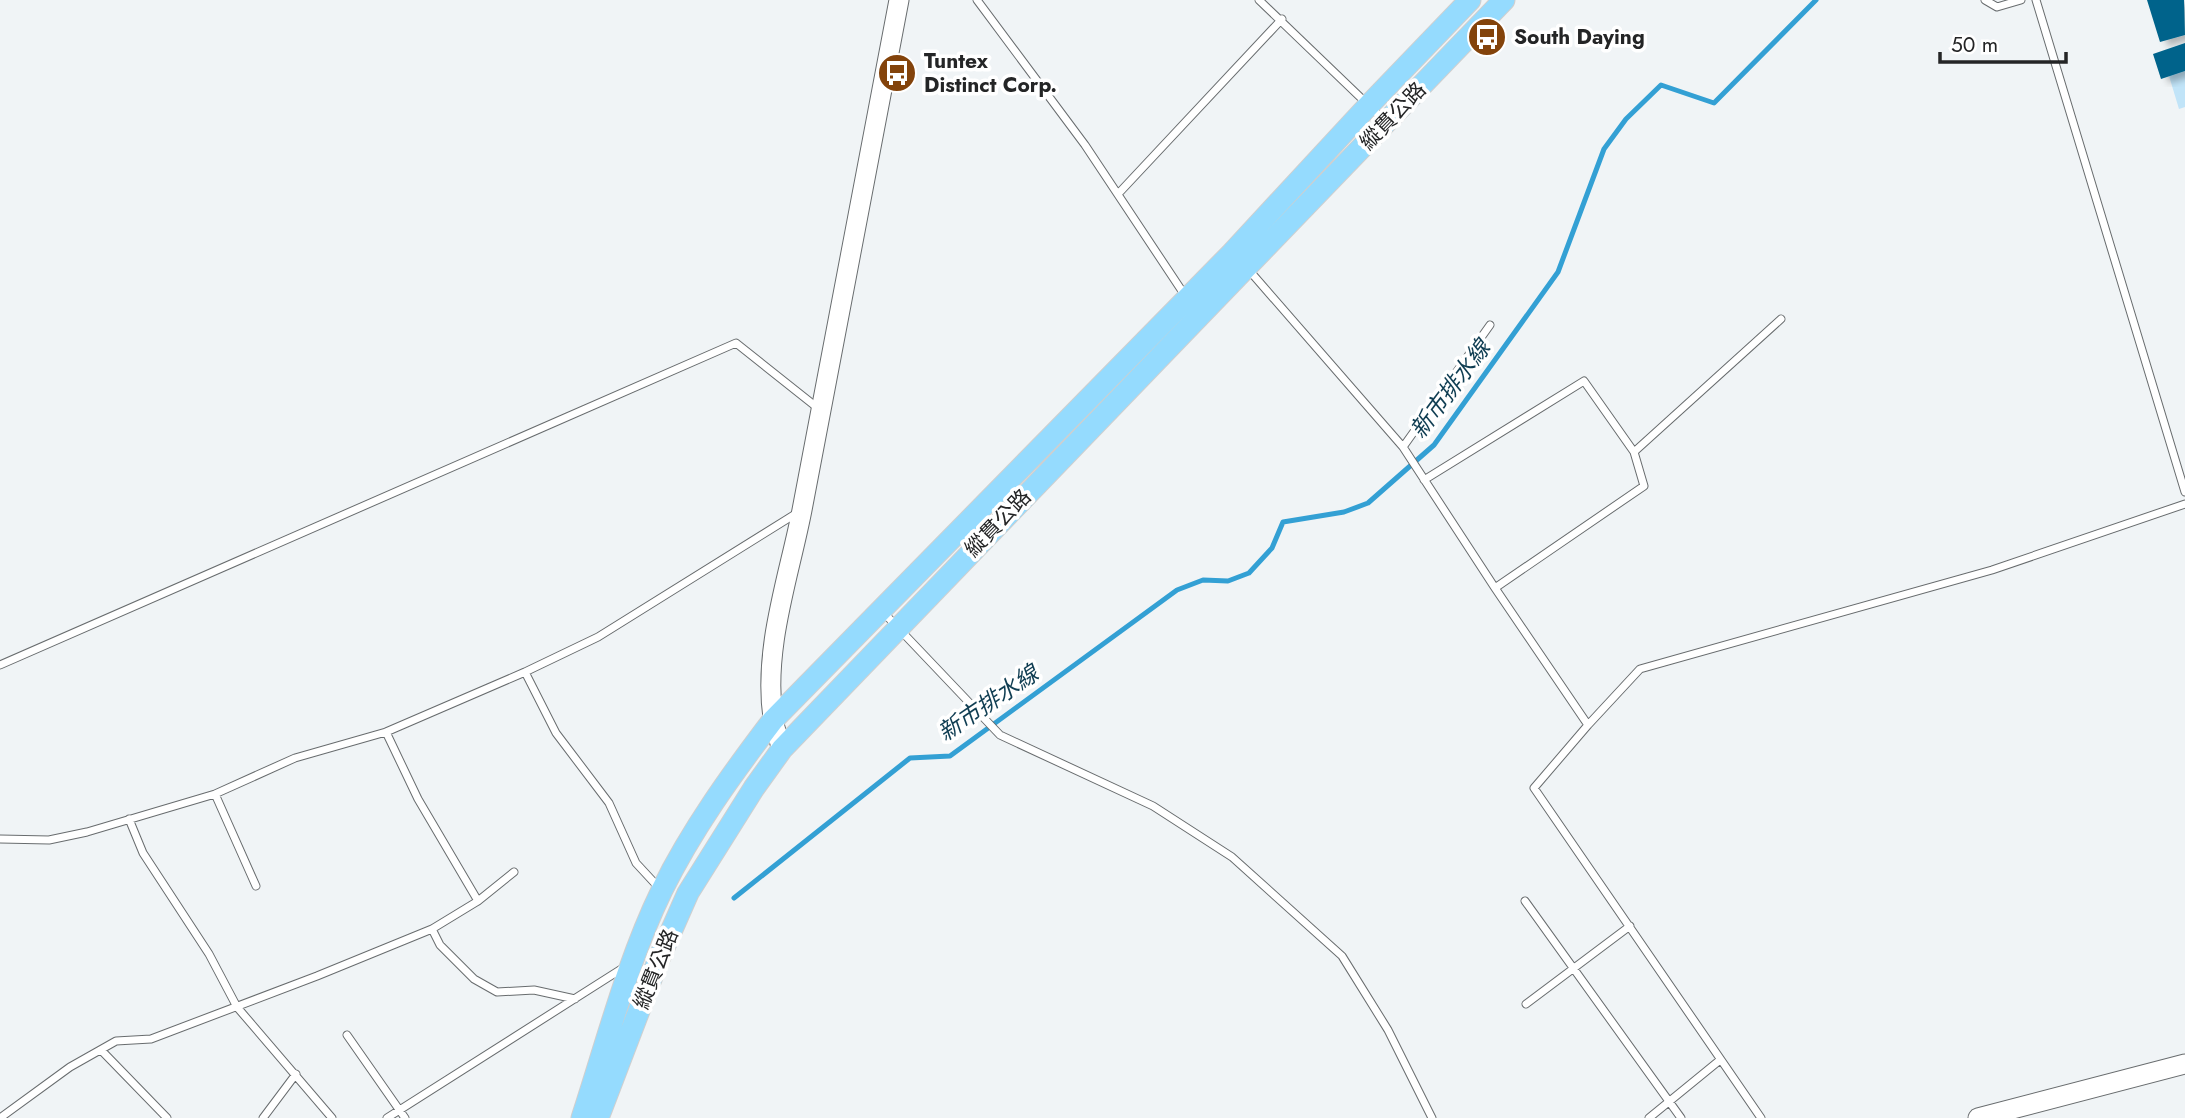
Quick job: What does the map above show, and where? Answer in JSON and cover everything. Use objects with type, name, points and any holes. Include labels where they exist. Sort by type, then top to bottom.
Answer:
[{"type":"main road","name":"縱貫公路","points":[[593,1117],[634,961],[662,891],[699,823],[735,769],[773,720],[1232,253],[1470,0]]},
{"type":"main road","name":"縱貫公路","points":[[593,1117],[688,893],[754,788],[782,749],[1504,0]]},
{"type":"street","points":[[782,749],[773,720],[771,670],[775,634],[899,0]]},
{"type":"street","points":[[1978,1118],[2185,1064]]},
{"type":"lane","points":[[977,0],[1085,145],[1186,298]]},
{"type":"lane","points":[[1259,0],[1282,19],[1386,122]]},
{"type":"lane","points":[[1985,0],[1997,7],[2021,0]]},
{"type":"lane","points":[[2036,0],[2185,492]]},
{"type":"lane","points":[[1118,194],[1282,19]]},
{"type":"lane","points":[[1232,253],[1403,447],[1588,724]]},
{"type":"lane","points":[[1634,452],[1781,319]]},
{"type":"lane","points":[[1403,447],[1490,325]]},
{"type":"lane","points":[[0,665],[736,343],[819,409]]},
{"type":"lane","points":[[1424,480],[1584,381],[1634,452],[1644,486],[1495,588]]},
{"type":"lane","points":[[1761,1118],[1534,788],[1588,724],[1640,669],[1992,570],[2185,504]]},
{"type":"lane","points":[[0,839],[49,841],[129,819],[215,794],[295,758],[386,732],[598,637],[801,510]]},
{"type":"lane","points":[[881,610],[1000,735],[1153,806],[1220,849],[1342,956],[1388,1030],[1432,1118]]},
{"type":"lane","points":[[525,672],[556,733],[609,803],[636,863],[662,891]]},
{"type":"lane","points":[[386,732],[418,799],[478,901]]},
{"type":"lane","points":[[215,794],[256,887]]},
{"type":"lane","points":[[129,819],[143,853],[209,954],[237,1007],[332,1118]]},
{"type":"lane","points":[[0,1118],[70,1066],[116,1041],[151,1039],[432,929],[478,901],[514,872]]},
{"type":"lane","points":[[1525,901],[1572,970],[1681,1118]]},
{"type":"lane","points":[[1526,1004],[1630,926]]},
{"type":"lane","points":[[432,929],[440,945],[474,979],[497,992],[534,990],[575,999]]},
{"type":"lane","points":[[387,1118],[634,961]]},
{"type":"lane","points":[[347,1035],[405,1118]]},
{"type":"lane","points":[[101,1050],[162,1116]]},
{"type":"lane","points":[[1649,1118],[1720,1060]]},
{"type":"lane","points":[[263,1118],[296,1074]]},
{"type":"shaded area","points":[[2185,71],[2185,107],[2179,109],[2169,76]]},
{"type":"building","points":[[2147,0],[2184,0],[2185,35],[2160,42]]},
{"type":"building","points":[[2185,43],[2185,71],[2161,79],[2153,54]]},
{"type":"waterway","name":"新市排水線","points":[[734,898],[910,758],[950,756],[1177,590],[1203,580],[1228,581],[1249,573],[1272,548],[1283,522],[1344,512],[1368,503],[1434,445],[1558,272],[1604,149],[1626,119],[1661,85],[1714,103],[1816,0]]},
{"type":"place","name":"South Daying","points":[[1487,37]]},
{"type":"place","name":"Tuntex Distinct Corp.","points":[[897,73]]}]
